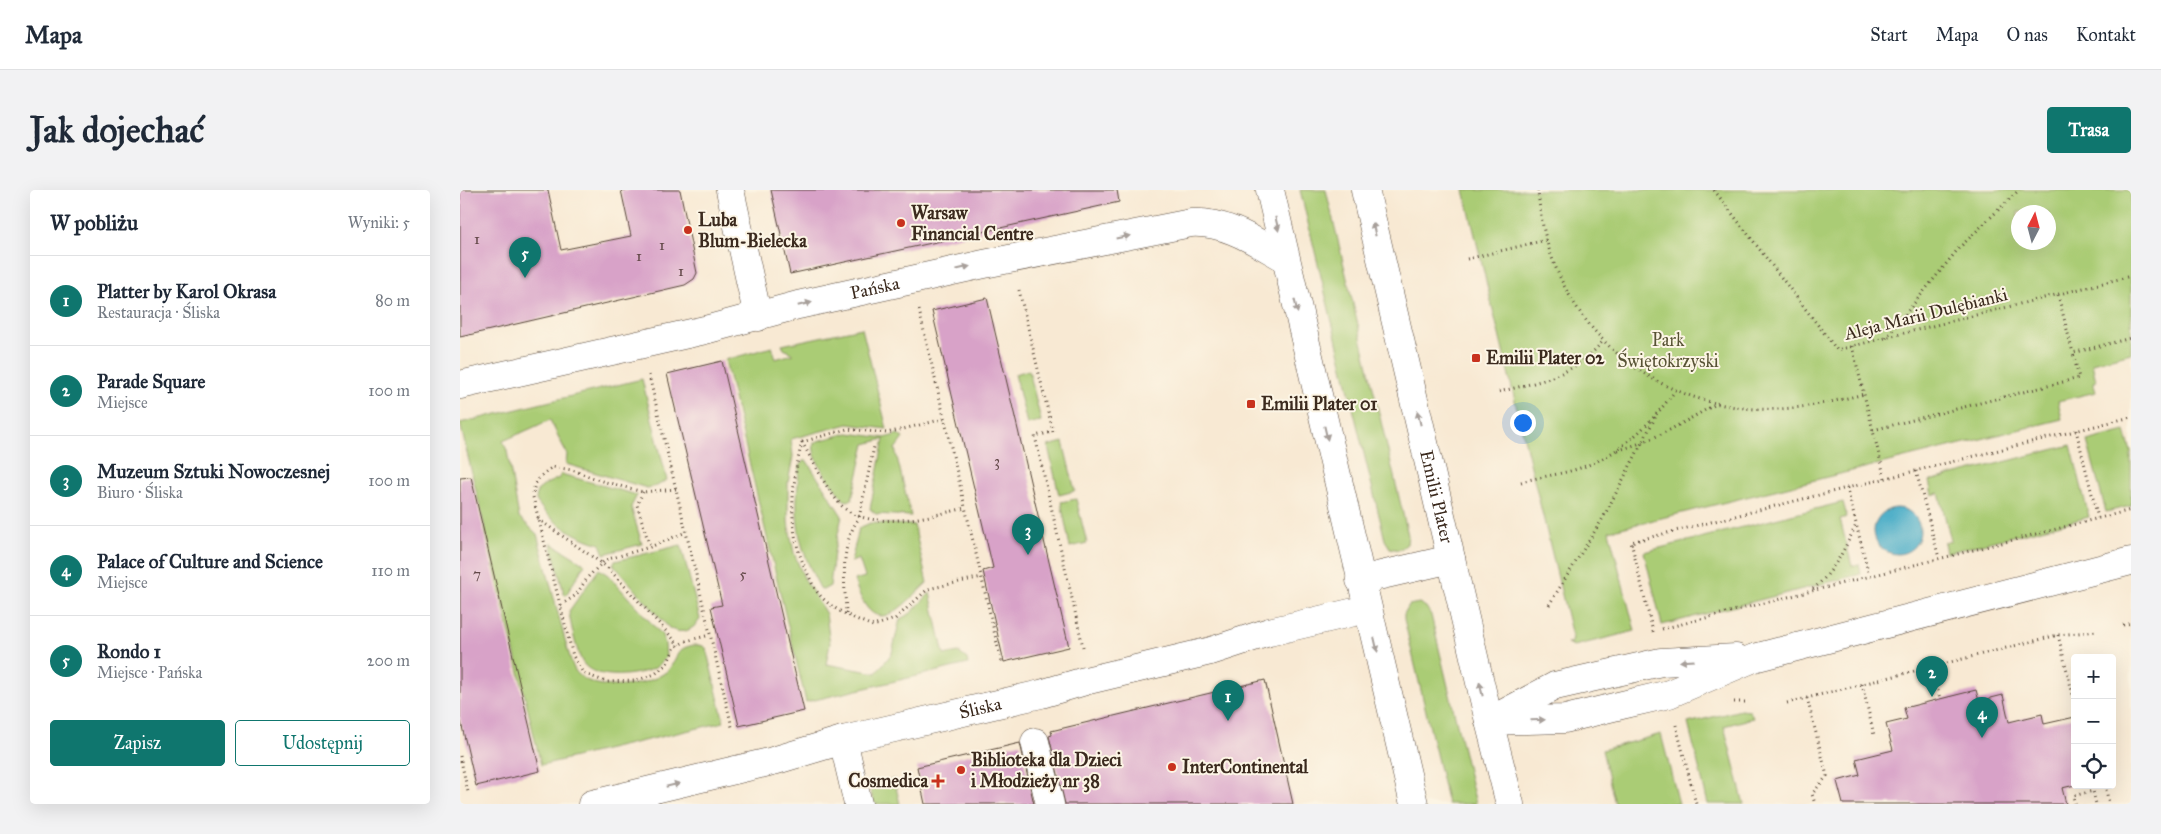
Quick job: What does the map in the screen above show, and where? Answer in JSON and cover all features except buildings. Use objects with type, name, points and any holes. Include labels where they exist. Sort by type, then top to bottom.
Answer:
[{"type":"street","points":[[730,190],[758,317]]},
{"type":"street","points":[[1270,190],[1414,804]]},
{"type":"street","name":"Emilii Plater","points":[[1365,190],[1510,804]]},
{"type":"street","name":"Pańska","points":[[460,385],[758,317],[798,305],[974,266],[1191,223],[1211,223],[1231,230],[1285,258]]},
{"type":"street","points":[[1360,580],[1452,559]]},
{"type":"street","points":[[1489,721],[1565,719],[1668,694],[1754,658],[2131,561]]},
{"type":"street","name":"Śliska","points":[[592,804],[773,761],[843,740],[1040,694],[1085,681],[1211,651],[1269,632],[1367,609]]},
{"type":"street","points":[[843,740],[858,804]]},
{"type":"street","points":[[1035,742],[1050,804]]},
{"type":"path","points":[[1538,190],[1539,207],[1546,240],[1568,294],[1584,318],[1603,340],[1637,369],[1675,391],[1718,403],[1757,409],[1787,409],[1818,405],[1864,394]]},
{"type":"path","name":"Aleja Marii Dulębianki","points":[[1714,190],[1837,350],[2131,276]]},
{"type":"path","points":[[1886,338],[1959,248],[2019,190]]},
{"type":"path","points":[[1468,259],[1546,240]]},
{"type":"path","points":[[1018,287],[1052,432],[1035,436],[1083,647]]},
{"type":"path","points":[[1873,430],[2079,378],[2058,295]]},
{"type":"path","points":[[918,307],[1002,666]]},
{"type":"path","points":[[2073,352],[2131,338]]},
{"type":"path","points":[[1499,392],[1550,379],[1566,372],[1582,362],[1603,340]]},
{"type":"path","points":[[1852,346],[1885,479]]},
{"type":"path","points":[[648,368],[732,727]]},
{"type":"path","points":[[1549,604],[1603,518],[1656,416],[1675,391]]},
{"type":"path","points":[[1521,482],[1574,470],[1615,451],[1640,444],[1666,433],[1718,403]]},
{"type":"path","points":[[1615,451],[1634,438],[1656,416]]},
{"type":"path","points":[[1654,633],[1632,542],[2131,417]]},
{"type":"path","points":[[802,442],[847,430],[887,433],[944,419]]},
{"type":"path","points":[[2076,430],[2098,518]]},
{"type":"path","points":[[802,442],[843,507],[859,518],[912,520],[966,508]]},
{"type":"path","points":[[802,442],[793,493],[794,533],[802,563],[818,593],[846,615],[873,626],[895,618],[907,610],[928,589],[982,577]]},
{"type":"path","points":[[846,615],[844,552],[852,527],[859,518],[874,447]]},
{"type":"path","points":[[676,489],[644,492],[602,481],[572,470],[553,467],[539,477],[533,486],[534,503],[573,656],[583,673],[606,682],[634,681],[655,674],[667,664],[675,647],[678,645],[710,635]]},
{"type":"path","points":[[1916,471],[1939,558]]},
{"type":"path","points":[[1847,488],[1869,576]]},
{"type":"path","points":[[644,492],[637,505],[650,547]]},
{"type":"path","points":[[1665,627],[2131,510]]},
{"type":"path","points":[[538,519],[601,563],[678,645]]},
{"type":"path","points":[[1810,590],[1829,573],[1856,525]]},
{"type":"path","points":[[561,605],[576,595],[588,577],[601,563],[650,547],[686,532]]},
{"type":"path","points":[[2123,625],[2131,623]]},
{"type":"path","points":[[1787,702],[2058,635],[2098,631]]},
{"type":"path","points":[[2058,635],[2074,699]]},
{"type":"path","points":[[1932,666],[1940,699]]},
{"type":"path","points":[[1862,684],[1874,735]]},
{"type":"path","points":[[1807,698],[1827,776],[1812,794],[1815,804]]},
{"type":"path","points":[[1676,723],[1696,804]]},
{"type":"path","points":[[460,756],[468,792]]},
{"type":"path","points":[[2106,789],[2110,804]]},
{"type":"path","points":[[2075,804],[2073,796],[2093,791],[2096,804]]},
{"type":"green space","points":[[1300,190],[1326,190],[1408,535],[1407,544],[1399,550],[1390,548],[1385,540]]},
{"type":"green space","name":"Park Świętokrzyski","points":[[1464,190],[2131,190],[2131,353],[2092,363],[2096,381],[2093,382],[2096,392],[2058,401],[2062,419],[1609,531],[1635,631],[1574,646],[1567,643],[1571,643],[1572,636]]},
{"type":"green space","points":[[862,328],[887,429],[848,424],[791,439],[793,456],[788,483],[788,522],[794,553],[804,578],[826,614],[830,644],[826,664],[876,673],[892,653],[900,619],[911,613],[930,593],[944,655],[958,652],[967,659],[968,664],[806,702],[725,360],[772,347],[775,359],[793,354],[784,349],[782,345]]},
{"type":"green space","points":[[1029,370],[1041,421],[1027,424],[1015,374]]},
{"type":"green space","points":[[642,379],[667,480],[657,486],[647,488],[566,464],[567,454],[550,420],[503,441],[507,451],[519,517],[537,534],[568,651],[573,667],[579,675],[588,681],[610,686],[635,684],[647,681],[666,672],[684,648],[692,645],[701,645],[706,648],[724,722],[541,765],[460,423]]},
{"type":"green space","points":[[2125,431],[2131,452],[2131,506],[2106,512],[2087,441]]},
{"type":"green space","points":[[848,433],[885,438],[898,434],[903,438],[895,449],[911,516],[876,514],[870,509],[884,439],[865,444],[852,499],[844,500],[819,465],[814,450],[814,443]]},
{"type":"green space","points":[[1063,442],[1075,491],[1059,495],[1048,446]]},
{"type":"green space","points":[[2071,445],[2089,517],[1946,553],[1944,543],[1951,541],[1939,493],[1932,495],[1929,481]]},
{"type":"green space","points":[[803,461],[807,461],[842,516],[834,552],[830,586],[823,590],[813,574],[803,549],[798,525],[797,498],[800,465]]},
{"type":"green space","points":[[561,474],[637,495],[631,507],[642,544],[604,554],[600,544],[573,533],[556,522],[541,508],[536,500],[537,491],[559,478]]},
{"type":"green space","points":[[1076,499],[1087,543],[1070,547],[1061,502]]},
{"type":"green space","points":[[1843,502],[1847,517],[1840,519],[1852,566],[1859,564],[1861,574],[1662,625],[1644,552]]},
{"type":"green space","points":[[870,523],[914,525],[927,583],[896,611],[886,615],[878,615],[869,610],[854,580],[865,577],[859,559],[851,562],[859,528]]},
{"type":"green space","points":[[551,543],[585,564],[566,595],[564,594]]},
{"type":"green space","points":[[681,545],[700,619],[686,631],[669,628],[613,564],[615,561]]},
{"type":"green space","points":[[599,569],[608,575],[662,635],[666,657],[655,668],[628,675],[607,675],[589,669],[583,663],[576,645],[569,611]]},
{"type":"green space","points":[[1419,603],[1426,607],[1431,615],[1476,804],[1448,804],[1404,619],[1404,614],[1409,605]]},
{"type":"green space","points":[[1741,710],[1750,711],[1753,718],[1724,726],[1744,804],[1708,804],[1688,723]]},
{"type":"green space","points":[[1661,734],[1679,804],[1615,804],[1602,750]]},
{"type":"green space","points":[[894,779],[900,804],[874,804],[869,785]]},
{"type":"water","points":[[1892,508],[1902,508],[1916,518],[1920,531],[1916,544],[1910,550],[1902,554],[1892,554],[1878,544],[1874,536],[1874,526],[1884,512]]},
{"type":"place","name":"Warsaw Financial Centre","points":[[901,223]]},
{"type":"place","name":"Luba Blum-Bielecka","points":[[688,230]]},
{"type":"place","name":"Rondo 1","points":[[525,278]]},
{"type":"place","name":"Emilii Plater 02","points":[[1476,358]]},
{"type":"place","name":"Emilii Plater 01","points":[[1251,404]]},
{"type":"place","name":"Muzeum Sztuki Nowoczesnej","points":[[1028,555]]},
{"type":"place","name":"Parade Square","points":[[1932,697]]},
{"type":"place","name":"Platter by Karol Okrasa","points":[[1228,721]]},
{"type":"place","name":"Palace of Culture and Science","points":[[1982,738]]},
{"type":"place","name":"InterContinental","points":[[1172,767]]},
{"type":"place","name":"Biblioteka dla Dzieci i Młodzieży nr 38","points":[[961,770]]},
{"type":"place","name":"Cosmedica","points":[[938,781]]}]
